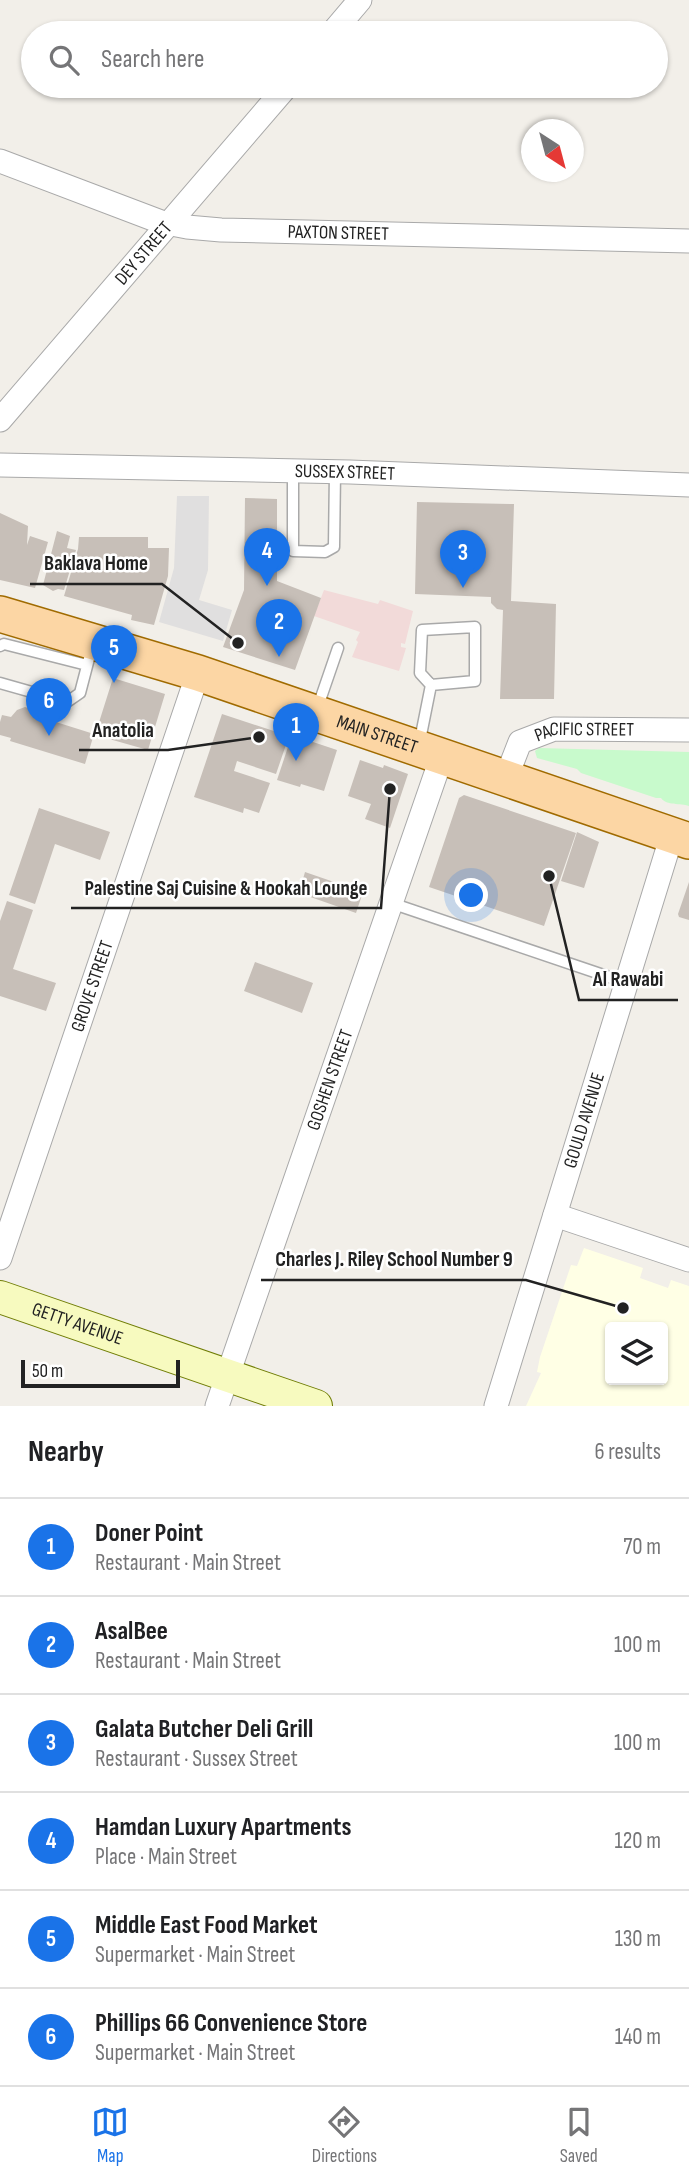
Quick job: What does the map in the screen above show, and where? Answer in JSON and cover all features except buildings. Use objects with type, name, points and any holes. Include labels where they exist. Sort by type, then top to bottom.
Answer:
[{"type":"main road","name":"MAIN STREET","points":[[0,614],[90,653],[198,673],[681,838]]},
{"type":"street","points":[[342,21],[360,0]]},
{"type":"street","name":"DEY STREET","points":[[0,421],[277,98]]},
{"type":"street","name":"PAXTON STREET","points":[[0,161],[169,224],[221,230],[689,241]]},
{"type":"street","name":"SUSSEX STREET","points":[[0,464],[335,472],[689,485]]},
{"type":"street","name":"GROVE STREET","points":[[0,1258],[198,673]]},
{"type":"street","name":"PACIFIC STREET","points":[[506,778],[520,742],[554,729],[689,730]]},
{"type":"street","name":"GOSHEN STREET","points":[[217,1406],[391,903],[430,752]]},
{"type":"street","name":"GOULD AVENUE","points":[[496,1406],[627,983],[681,838]]},
{"type":"street","points":[[555,1215],[689,1260]]},
{"type":"street","name":"GETTY AVENUE","points":[[0,1297],[316,1406]]},
{"type":"lane","points":[[293,471],[293,551],[314,552],[325,552],[334,547],[335,472]]},
{"type":"lane","points":[[430,685],[475,681],[475,627],[422,630],[420,673],[430,685],[430,752]]},
{"type":"lane","points":[[0,646],[5,644],[90,653],[80,694],[67,702],[0,683]]},
{"type":"lane","points":[[316,713],[338,648]]},
{"type":"lane","points":[[391,903],[627,983]]},
{"type":"shaded area","points":[[177,496],[209,496],[208,570],[199,600],[232,610],[223,641],[159,622],[174,568]]},
{"type":"shaded area","points":[[324,590],[378,604],[380,600],[413,611],[405,644],[401,643],[401,647],[406,648],[399,671],[352,657],[360,632],[314,616]]},
{"type":"shaded area","points":[[584,1248],[643,1268],[640,1278],[668,1288],[671,1280],[689,1286],[689,1406],[526,1406],[541,1373],[537,1372],[540,1357],[571,1265],[577,1266]]},
{"type":"green space","points":[[539,748],[689,752],[689,806],[667,802],[581,773],[577,769],[537,758],[535,751]]},
{"type":"place","name":"Hamdan Luxury Apartments","points":[[267,586]]},
{"type":"place","name":"Galata Butcher Deli Grill","points":[[463,588]]},
{"type":"place","name":"Baklava Home","points":[[238,643]]},
{"type":"place","name":"AsalBee","points":[[279,657]]},
{"type":"place","name":"Middle East Food Market","points":[[114,683]]},
{"type":"place","name":"Phillips 66 Convenience Store","points":[[49,736]]},
{"type":"place","name":"Anatolia","points":[[259,737]]},
{"type":"place","name":"Doner Point","points":[[296,761]]},
{"type":"place","name":"Palestine Saj Cuisine & Hookah Lounge","points":[[390,789]]},
{"type":"place","name":"Al Rawabi","points":[[549,876]]},
{"type":"place","name":"Charles J. Riley School Number 9","points":[[623,1308]]}]
